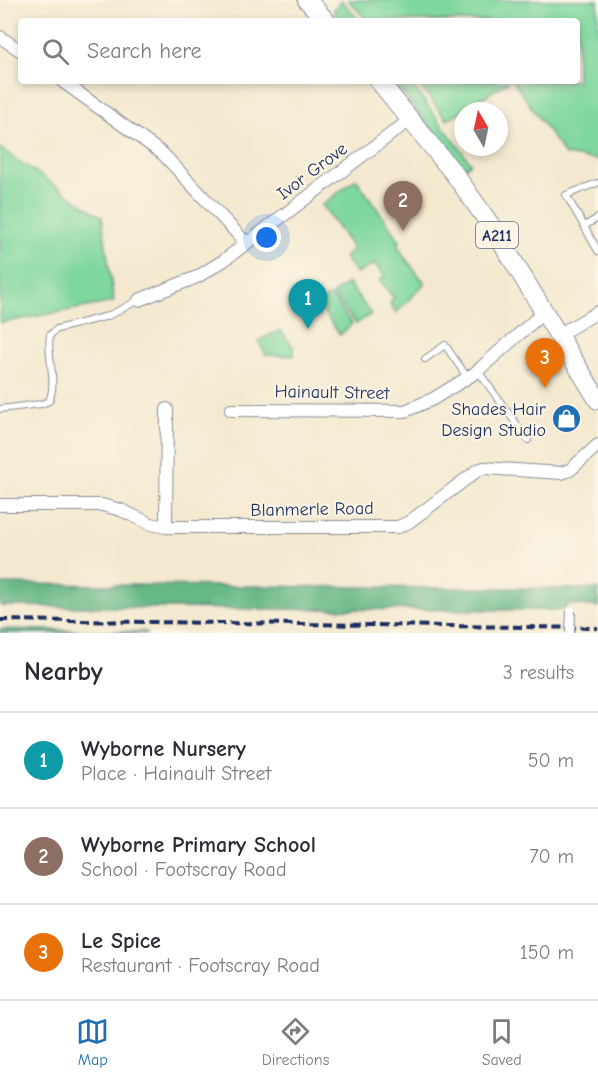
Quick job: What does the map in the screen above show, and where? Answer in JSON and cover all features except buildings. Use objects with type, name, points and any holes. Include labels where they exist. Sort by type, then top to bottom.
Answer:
[{"type":"main road","points":[[307,0],[323,18]]},
{"type":"main road","name":"A211","points":[[382,84],[464,186],[488,221],[598,400]]},
{"type":"street","points":[[0,37],[18,49]]},
{"type":"street","points":[[66,84],[163,154],[246,243]]},
{"type":"street","name":"Ivor Grove","points":[[139,300],[197,277],[411,119]]},
{"type":"street","name":"Hainault Street","points":[[231,410],[405,411],[433,399],[467,378],[544,312]]},
{"type":"street","points":[[558,335],[598,312]]},
{"type":"street","points":[[166,527],[167,410]]},
{"type":"street","name":"Blanmerle Road","points":[[0,505],[102,505],[121,510],[151,524],[166,527],[398,527],[409,522],[478,470],[484,468],[561,473],[570,470],[598,445]]},
{"type":"street","points":[[570,633],[571,611]]},
{"type":"lane","points":[[597,183],[566,195],[598,251]]},
{"type":"lane","points":[[584,226],[598,218]]},
{"type":"lane","points":[[0,409],[50,401],[52,384],[48,344],[50,335],[57,329],[108,316],[139,300]]},
{"type":"lane","points":[[425,358],[445,345],[467,378]]},
{"type":"lane","points":[[478,370],[528,440]]},
{"type":"green space","points":[[341,0],[357,18],[338,18],[334,10]]},
{"type":"green space","points":[[348,0],[598,0],[598,160],[565,155],[515,84],[580,84],[580,18],[365,18]]},
{"type":"green space","points":[[395,84],[411,84],[454,141],[454,156],[466,156],[471,163],[463,169]]},
{"type":"green space","points":[[418,84],[504,84],[476,102],[454,102],[454,116],[447,120]]},
{"type":"green space","points":[[0,148],[102,217],[114,302],[0,323]]},
{"type":"green space","points":[[356,179],[400,241],[397,244],[405,258],[425,283],[396,313],[390,303],[394,298],[379,280],[385,276],[374,264],[357,274],[344,257],[353,249],[322,205]]},
{"type":"green space","points":[[348,283],[371,314],[356,324],[333,294]]},
{"type":"green space","points":[[331,295],[352,324],[340,335],[318,304]]},
{"type":"green space","points":[[280,330],[294,348],[294,356],[266,355],[258,341]]},
{"type":"green space","points":[[0,584],[598,589],[598,607],[568,604],[565,610],[0,606]]},
{"type":"green space","points":[[0,629],[145,632],[146,633],[0,633]]},
{"type":"railway","points":[[0,620],[598,628]]},
{"type":"place","name":"Wyborne Primary School","points":[[403,231]]},
{"type":"place","name":"Wyborne Nursery","points":[[308,329]]},
{"type":"place","name":"Le Spice","points":[[545,388]]},
{"type":"place","name":"Shades Hair Design Studio","points":[[567,419]]}]
